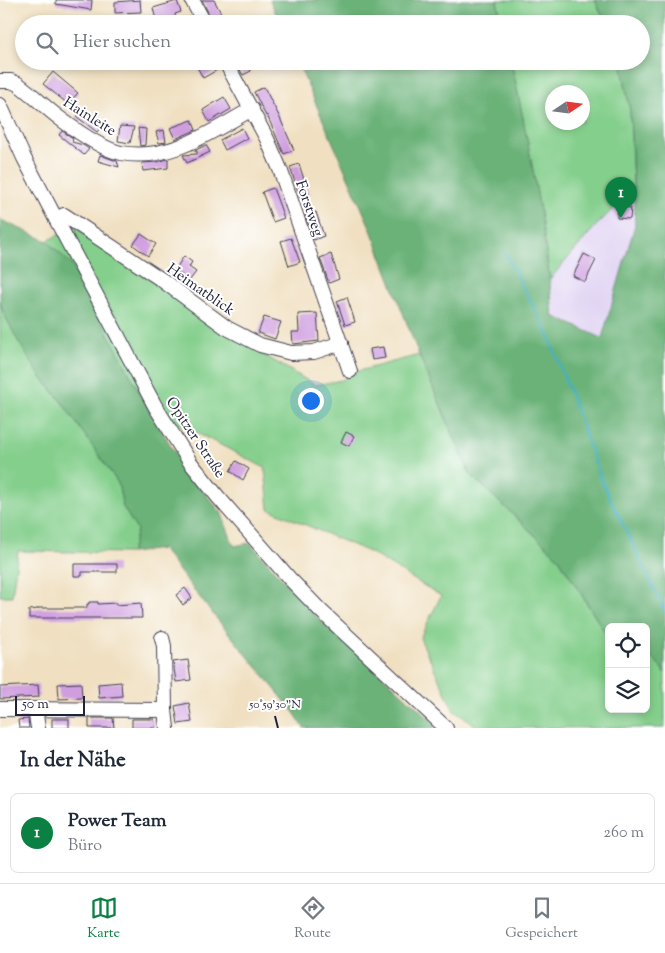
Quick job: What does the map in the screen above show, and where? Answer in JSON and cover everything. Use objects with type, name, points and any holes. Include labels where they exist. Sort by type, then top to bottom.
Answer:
[{"type":"street","points":[[192,0],[200,15]]},
{"type":"street","name":"Forstweg","points":[[230,70],[252,109],[280,169],[350,371]]},
{"type":"street","name":"Hainleite","points":[[0,81],[11,81],[18,84],[61,120],[96,143],[120,153],[146,154],[168,151],[187,145],[252,109]]},
{"type":"street","name":"Opitzer Straße","points":[[0,105],[24,158],[155,406],[190,462],[218,497],[320,611],[446,728]]},
{"type":"street","name":"Heimatblick","points":[[56,219],[64,215],[162,280],[227,328],[260,345],[291,352],[314,352],[341,343]]},
{"type":"street","points":[[162,638],[164,646],[165,710],[168,728]]},
{"type":"street","points":[[0,709],[165,710]]},
{"type":"street","points":[[35,709],[38,728]]},
{"type":"shaded area","points":[[633,189],[635,225],[603,338],[553,316],[550,279],[594,228]]},
{"type":"green space","points":[[270,0],[497,0],[500,15],[276,15]]},
{"type":"green space","points":[[497,0],[595,0],[602,15],[500,15]]},
{"type":"green space","points":[[595,0],[665,0],[665,673],[655,660],[650,657],[650,623],[605,623],[605,632],[558,557],[470,474],[419,355],[370,227],[301,70],[513,70],[536,188],[553,316],[602,338],[635,225],[630,111],[623,70],[650,70],[650,15],[602,15]]},
{"type":"green space","points":[[513,70],[623,70],[630,111],[633,189],[594,228],[550,279],[537,197]]},
{"type":"green space","points":[[0,218],[47,241],[71,264],[149,410],[190,477],[221,512],[234,546],[250,543],[315,615],[440,728],[304,728],[293,711],[162,549],[131,553],[137,530],[123,507],[118,483],[59,398],[40,376],[18,341],[3,312],[0,301]]},
{"type":"green space","points":[[74,226],[158,281],[259,352],[315,385],[342,380],[355,372],[419,355],[470,474],[558,557],[605,632],[605,713],[650,713],[650,657],[655,660],[665,673],[665,728],[478,728],[454,711],[420,638],[441,596],[371,553],[269,509],[265,468],[149,410],[71,264],[47,241]]},
{"type":"green space","points":[[0,301],[3,312],[40,376],[79,423],[118,483],[123,507],[137,530],[131,553],[18,551],[12,596],[0,596]]},
{"type":"building","points":[[56,0],[92,0],[91,10],[56,4]]},
{"type":"building","points":[[140,0],[141,12],[115,13],[115,2]]},
{"type":"building","points":[[202,0],[214,0],[222,15],[210,15]]},
{"type":"building","points":[[177,1],[181,12],[175,15],[155,15],[153,8]]},
{"type":"building","points":[[199,70],[217,70],[203,78]]},
{"type":"building","points":[[240,70],[250,70],[251,71],[243,75]]},
{"type":"building","points":[[53,72],[78,93],[68,104],[43,84]]},
{"type":"building","points":[[264,87],[294,150],[284,154],[267,115],[254,92]]},
{"type":"building","points":[[224,97],[231,109],[209,122],[203,110]]},
{"type":"building","points":[[83,108],[104,123],[97,132],[77,117]]},
{"type":"building","points":[[192,120],[196,130],[175,139],[170,128]]},
{"type":"building","points":[[120,126],[134,127],[130,143],[118,141]]},
{"type":"building","points":[[138,128],[146,129],[145,145],[140,146]]},
{"type":"building","points":[[242,128],[247,138],[225,150],[220,140]]},
{"type":"building","points":[[164,130],[166,142],[159,143],[156,132]]},
{"type":"building","points":[[62,131],[73,138],[72,142],[89,149],[84,155],[59,135]]},
{"type":"building","points":[[206,145],[210,152],[187,163],[183,155],[197,154],[197,151],[194,151]]},
{"type":"building","points":[[100,155],[117,161],[119,167],[98,161]]},
{"type":"building","points":[[168,159],[168,168],[143,171],[142,163]]},
{"type":"building","points":[[299,164],[309,195],[300,198],[290,167]]},
{"type":"building","points":[[273,188],[284,218],[273,222],[262,192]]},
{"type":"building","points":[[618,207],[631,208],[630,219],[617,218]]},
{"type":"building","points":[[316,212],[324,236],[314,240],[305,215]]},
{"type":"building","points":[[141,234],[156,244],[148,256],[133,245]]},
{"type":"building","points":[[291,238],[300,262],[289,266],[281,241]]},
{"type":"building","points":[[331,254],[339,279],[329,283],[320,258]]},
{"type":"building","points":[[584,254],[596,260],[585,282],[573,276]]},
{"type":"building","points":[[184,256],[192,262],[189,267],[196,272],[186,285],[179,280],[182,275],[175,270]]},
{"type":"building","points":[[347,297],[355,322],[345,325],[337,301]]},
{"type":"building","points":[[317,313],[319,341],[293,344],[292,332],[299,332],[298,314]]},
{"type":"building","points":[[264,317],[281,322],[275,339],[258,333]]},
{"type":"building","points":[[383,347],[385,358],[372,360],[370,349]]},
{"type":"building","points":[[346,432],[354,436],[349,446],[341,442]]},
{"type":"building","points":[[236,461],[249,469],[243,480],[230,471]]},
{"type":"building","points":[[74,564],[117,564],[117,572],[82,572],[82,576],[74,576]]},
{"type":"building","points":[[185,588],[192,598],[183,605],[176,595]]},
{"type":"building","points":[[89,602],[98,602],[98,604],[116,603],[116,605],[141,603],[142,618],[29,618],[29,610],[38,608],[87,608]]},
{"type":"building","points":[[188,660],[191,680],[176,682],[173,662]]},
{"type":"building","points":[[121,682],[122,696],[99,698],[98,684]]},
{"type":"building","points":[[81,683],[82,698],[59,699],[58,684]]},
{"type":"building","points":[[38,685],[39,697],[0,699],[0,687]]},
{"type":"building","points":[[189,703],[192,722],[178,724],[175,706]]},
{"type":"building","points":[[89,718],[113,718],[114,728],[89,728]]},
{"type":"building","points":[[28,719],[29,728],[19,728],[18,720]]},
{"type":"building","points":[[52,719],[69,719],[69,728],[52,728]]},
{"type":"building","points":[[132,719],[154,719],[155,728],[132,728]]},
{"type":"waterway","points":[[505,253],[547,332],[602,482],[665,612]]},
{"type":"place","name":"Power Team","points":[[621,218]]}]
